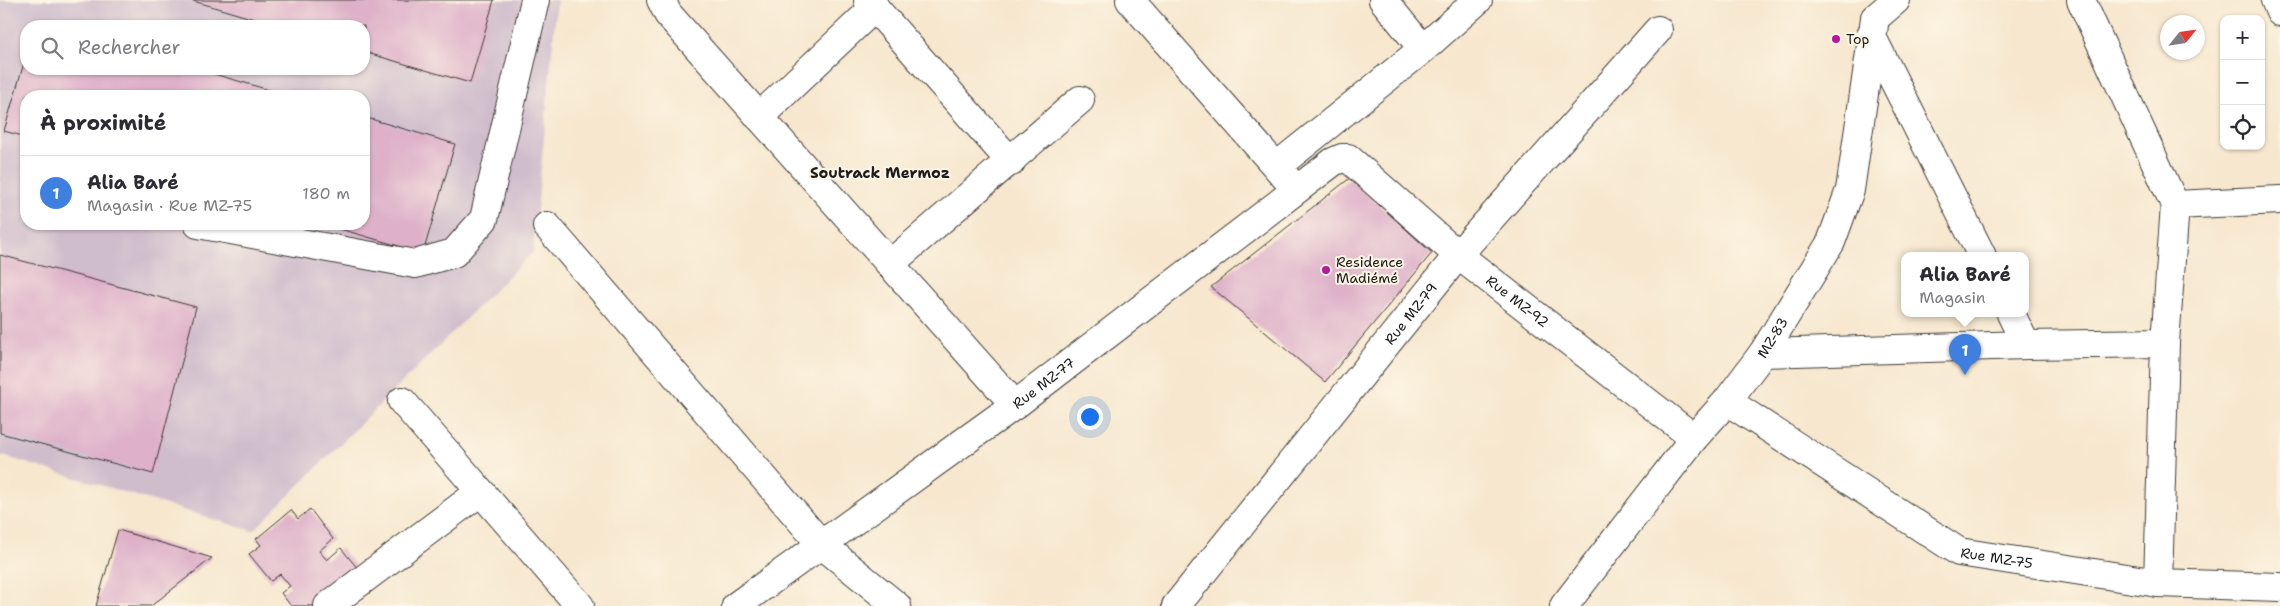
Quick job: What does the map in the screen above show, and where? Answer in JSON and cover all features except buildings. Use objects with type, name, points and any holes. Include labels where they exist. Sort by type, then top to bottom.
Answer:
[{"type":"street","points":[[231,230],[415,264],[454,253],[484,219],[536,0]]},
{"type":"street","points":[[662,0],[668,14],[1015,405]]},
{"type":"street","points":[[1130,0],[1277,166],[1297,192]]},
{"type":"street","points":[[1383,0],[1423,49]]},
{"type":"street","points":[[1277,166],[1423,49],[1478,0]]},
{"type":"street","points":[[1896,0],[1869,18],[1980,252]]},
{"type":"street","points":[[2081,0],[2176,205],[2165,343],[2158,582]]},
{"type":"street","points":[[2275,0],[2280,12]]},
{"type":"street","points":[[759,117],[871,4],[1010,162]]},
{"type":"street","name":"MZ-83","points":[[1564,606],[1694,438],[1727,401],[1763,354],[1831,242],[1850,190],[1869,18]]},
{"type":"street","name":"Rue MZ-79","points":[[1176,606],[1458,255],[1658,30]]},
{"type":"street","points":[[890,264],[1080,100]]},
{"type":"street","name":"Rue MZ-77","points":[[736,606],[1015,405],[1297,192],[1333,162],[1342,158],[1348,158]]},
{"type":"street","name":"Rue MZ-92","points":[[1348,158],[1458,255],[1694,438]]},
{"type":"street","points":[[2176,205],[2280,200]]},
{"type":"street","points":[[547,226],[821,544],[897,606]]},
{"type":"street","points":[[2012,317],[2026,345]]},
{"type":"street","points":[[1763,354],[2026,345],[2165,343]]},
{"type":"street","points":[[402,401],[580,606]]},
{"type":"street","name":"Rue MZ-75","points":[[1727,401],[1959,552],[2158,582],[2280,588]]},
{"type":"street","points":[[328,606],[480,492]]},
{"type":"shaded area","points":[[0,0],[557,0],[533,252],[253,531],[0,455]]},
{"type":"place","name":"Top","points":[[1836,39]]},
{"type":"place","name":"Residence Madiémé","points":[[1326,270]]},
{"type":"place","name":"Alia Baré","points":[[1965,375]]},
{"type":"district","name":"Soutrack Mermoz","points":[[880,173]]}]
